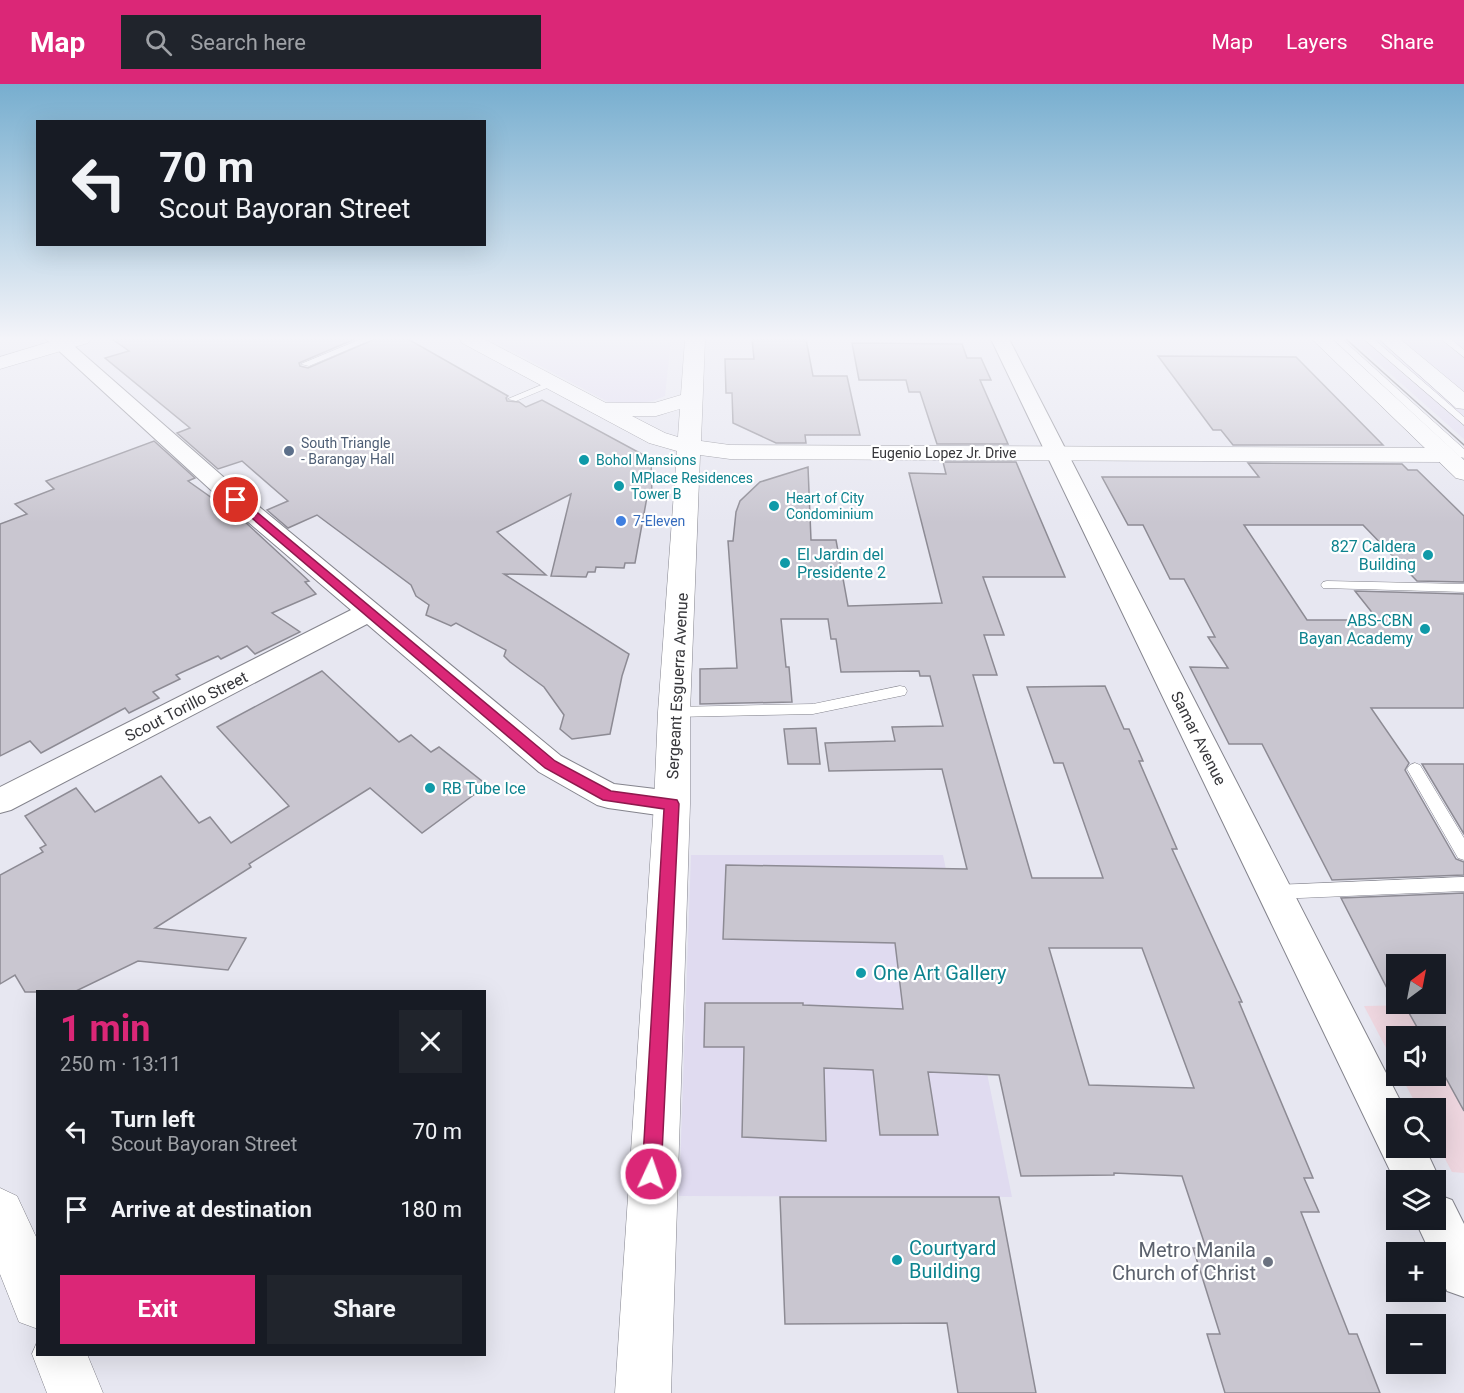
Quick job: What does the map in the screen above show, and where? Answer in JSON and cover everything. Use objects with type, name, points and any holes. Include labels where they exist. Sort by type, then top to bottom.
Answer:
[{"type":"main road","name":"Eugenio Lopez Jr. Drive","points":[[584,400],[657,438],[690,447],[730,453],[1454,455]]},
{"type":"main road","points":[[599,409],[656,410],[687,400]]},
{"type":"main road","name":"Sergeant Esguerra Avenue","points":[[643,1393],[651,1174],[672,804],[674,712],[693,400]]},
{"type":"main road","points":[[1391,400],[1454,455],[1464,473]]},
{"type":"main road","points":[[0,1213],[36,1299]]},
{"type":"main road","points":[[60,1356],[75,1393]]},
{"type":"street","points":[[129,400],[220,486],[550,764],[608,796],[672,804]]},
{"type":"street","name":"Samar Avenue","points":[[1030,400],[1386,1117]]},
{"type":"street","name":"Scout Torillo Street","points":[[0,801],[371,611]]},
{"type":"street","points":[[1443,1230],[1464,1274]]},
{"type":"lane","points":[[1399,400],[1454,455]]},
{"type":"lane","points":[[1439,400],[1464,422]]},
{"type":"lane","points":[[1327,585],[1464,588]]},
{"type":"lane","points":[[674,712],[813,708],[900,691]]},
{"type":"lane","points":[[1415,768],[1464,853]]},
{"type":"lane","points":[[1276,892],[1464,884]]},
{"type":"shaded area","points":[[604,400],[655,400],[631,404]]},
{"type":"shaded area","points":[[1420,400],[1464,400],[1464,439]]},
{"type":"shaded area","points":[[691,855],[943,855],[1012,1197],[679,1196]]},
{"type":"shaded area","points":[[1446,1004],[1464,1004],[1464,1173],[1452,1172],[1445,1158],[1446,1098],[1413,1098],[1406,1086],[1446,1086],[1446,1026],[1386,1026],[1386,1048],[1364,1006],[1386,1006],[1386,1014],[1446,1014]]},
{"type":"building","points":[[156,400],[507,400],[519,402],[526,407],[542,400],[651,459],[652,498],[647,497],[635,563],[625,563],[624,568],[596,567],[595,572],[588,572],[586,577],[551,576],[571,494],[497,532],[546,575],[504,574],[629,654],[610,734],[572,739],[560,729],[564,715],[544,687],[510,662],[504,656],[506,650],[456,623],[451,626],[426,615],[429,605],[416,596],[411,585],[317,515],[288,528],[267,510],[288,501],[242,461],[218,469],[177,433],[190,428]]},
{"type":"building","points":[[732,400],[852,400],[860,435],[805,435],[806,443],[776,443],[733,423]]},
{"type":"building","points":[[923,400],[989,400],[1008,444],[937,444]]},
{"type":"building","points":[[1191,400],[1339,400],[1383,445],[1233,445],[1221,430],[1213,430]]},
{"type":"building","points":[[154,441],[195,478],[188,481],[243,520],[309,581],[305,582],[316,594],[272,613],[300,632],[255,654],[247,646],[221,659],[218,656],[176,675],[180,679],[153,692],[159,698],[129,713],[125,708],[41,753],[30,741],[0,756],[0,524],[27,514],[15,504],[54,489],[46,481]]},
{"type":"building","points":[[943,462],[1016,462],[1065,577],[983,577],[1004,635],[984,635],[997,675],[973,675],[1032,878],[1103,878],[1063,763],[1054,763],[1027,687],[1105,686],[1124,729],[1129,729],[1143,761],[1139,761],[1177,849],[1172,849],[1242,1002],[1239,1002],[1313,1178],[1304,1178],[1319,1212],[1301,1212],[1349,1334],[1357,1334],[1380,1393],[1225,1393],[1207,1334],[1220,1334],[1193,1248],[1206,1248],[1182,1176],[1114,1173],[1114,1175],[1021,1176],[999,1075],[928,1072],[938,1135],[880,1135],[873,1070],[824,1068],[826,1141],[742,1137],[744,1047],[704,1047],[705,1003],[803,1003],[803,1005],[903,1009],[895,943],[723,939],[726,865],[967,869],[942,769],[829,771],[825,743],[895,741],[892,727],[943,726],[930,676],[920,676],[919,671],[841,672],[836,639],[831,639],[828,619],[781,619],[792,702],[700,704],[700,669],[737,668],[728,541],[733,541],[736,512],[740,501],[760,482],[808,467],[811,540],[836,540],[848,606],[942,603],[909,473],[946,474]],"holes":[[[1049,948],[1142,948],[1194,1088],[1089,1085]]]},
{"type":"building","points":[[1248,463],[1402,464],[1408,470],[1417,470],[1464,516],[1464,582],[1417,581],[1363,525],[1244,525],[1307,620],[1378,620],[1355,591],[1464,594],[1464,708],[1371,708],[1409,763],[1405,770],[1456,859],[1464,862],[1464,875],[1332,880],[1262,744],[1229,744],[1190,667],[1228,668],[1208,637],[1215,637],[1184,579],[1170,579],[1143,525],[1128,525],[1102,477],[1259,477]]},
{"type":"building","points":[[322,671],[399,742],[411,735],[431,752],[439,747],[487,785],[422,833],[370,788],[249,864],[251,867],[155,928],[246,938],[228,970],[138,961],[78,990],[25,992],[15,975],[0,984],[0,875],[43,852],[40,848],[46,845],[25,816],[76,788],[95,812],[161,776],[199,823],[210,817],[231,843],[289,806],[217,727]]},
{"type":"building","points":[[816,728],[820,764],[788,764],[784,729]]},
{"type":"building","points":[[1422,764],[1464,764],[1464,834]]},
{"type":"building","points":[[1464,893],[1464,1111],[1446,1078],[1446,1026],[1416,1026],[1410,1014],[1446,1014],[1446,954],[1386,954],[1386,986],[1341,898]]},
{"type":"building","name":"Courtyard Building","points":[[780,1197],[999,1197],[1036,1393],[958,1393],[947,1323],[785,1324]]},
{"type":"tram line","points":[[1414,400],[1464,445]]},
{"type":"place","name":"South Triangle - Barangay Hall","points":[[289,451]]},
{"type":"place","name":"Bohol Mansions","points":[[584,460]]},
{"type":"place","name":"MPlace Residences Tower B","points":[[619,486]]},
{"type":"place","name":"Heart of City Condominium","points":[[774,506]]},
{"type":"place","name":"7-Eleven","points":[[621,521]]},
{"type":"place","name":"827 Caldera Building","points":[[1428,555]]},
{"type":"place","name":"El Jardin del Presidente 2","points":[[785,563]]},
{"type":"place","name":"ABS-CBN Bayan Academy","points":[[1425,629]]},
{"type":"place","name":"RB Tube Ice","points":[[430,788]]},
{"type":"place","name":"One Art Gallery","points":[[861,973]]},
{"type":"place","name":"Courtyard Building","points":[[897,1260]]},
{"type":"place","name":"Metro Manila Church of Christ","points":[[1268,1262]]},
{"type":"route","points":[[236,500],[371,611],[550,764],[608,796],[672,804],[651,1174]]}]
